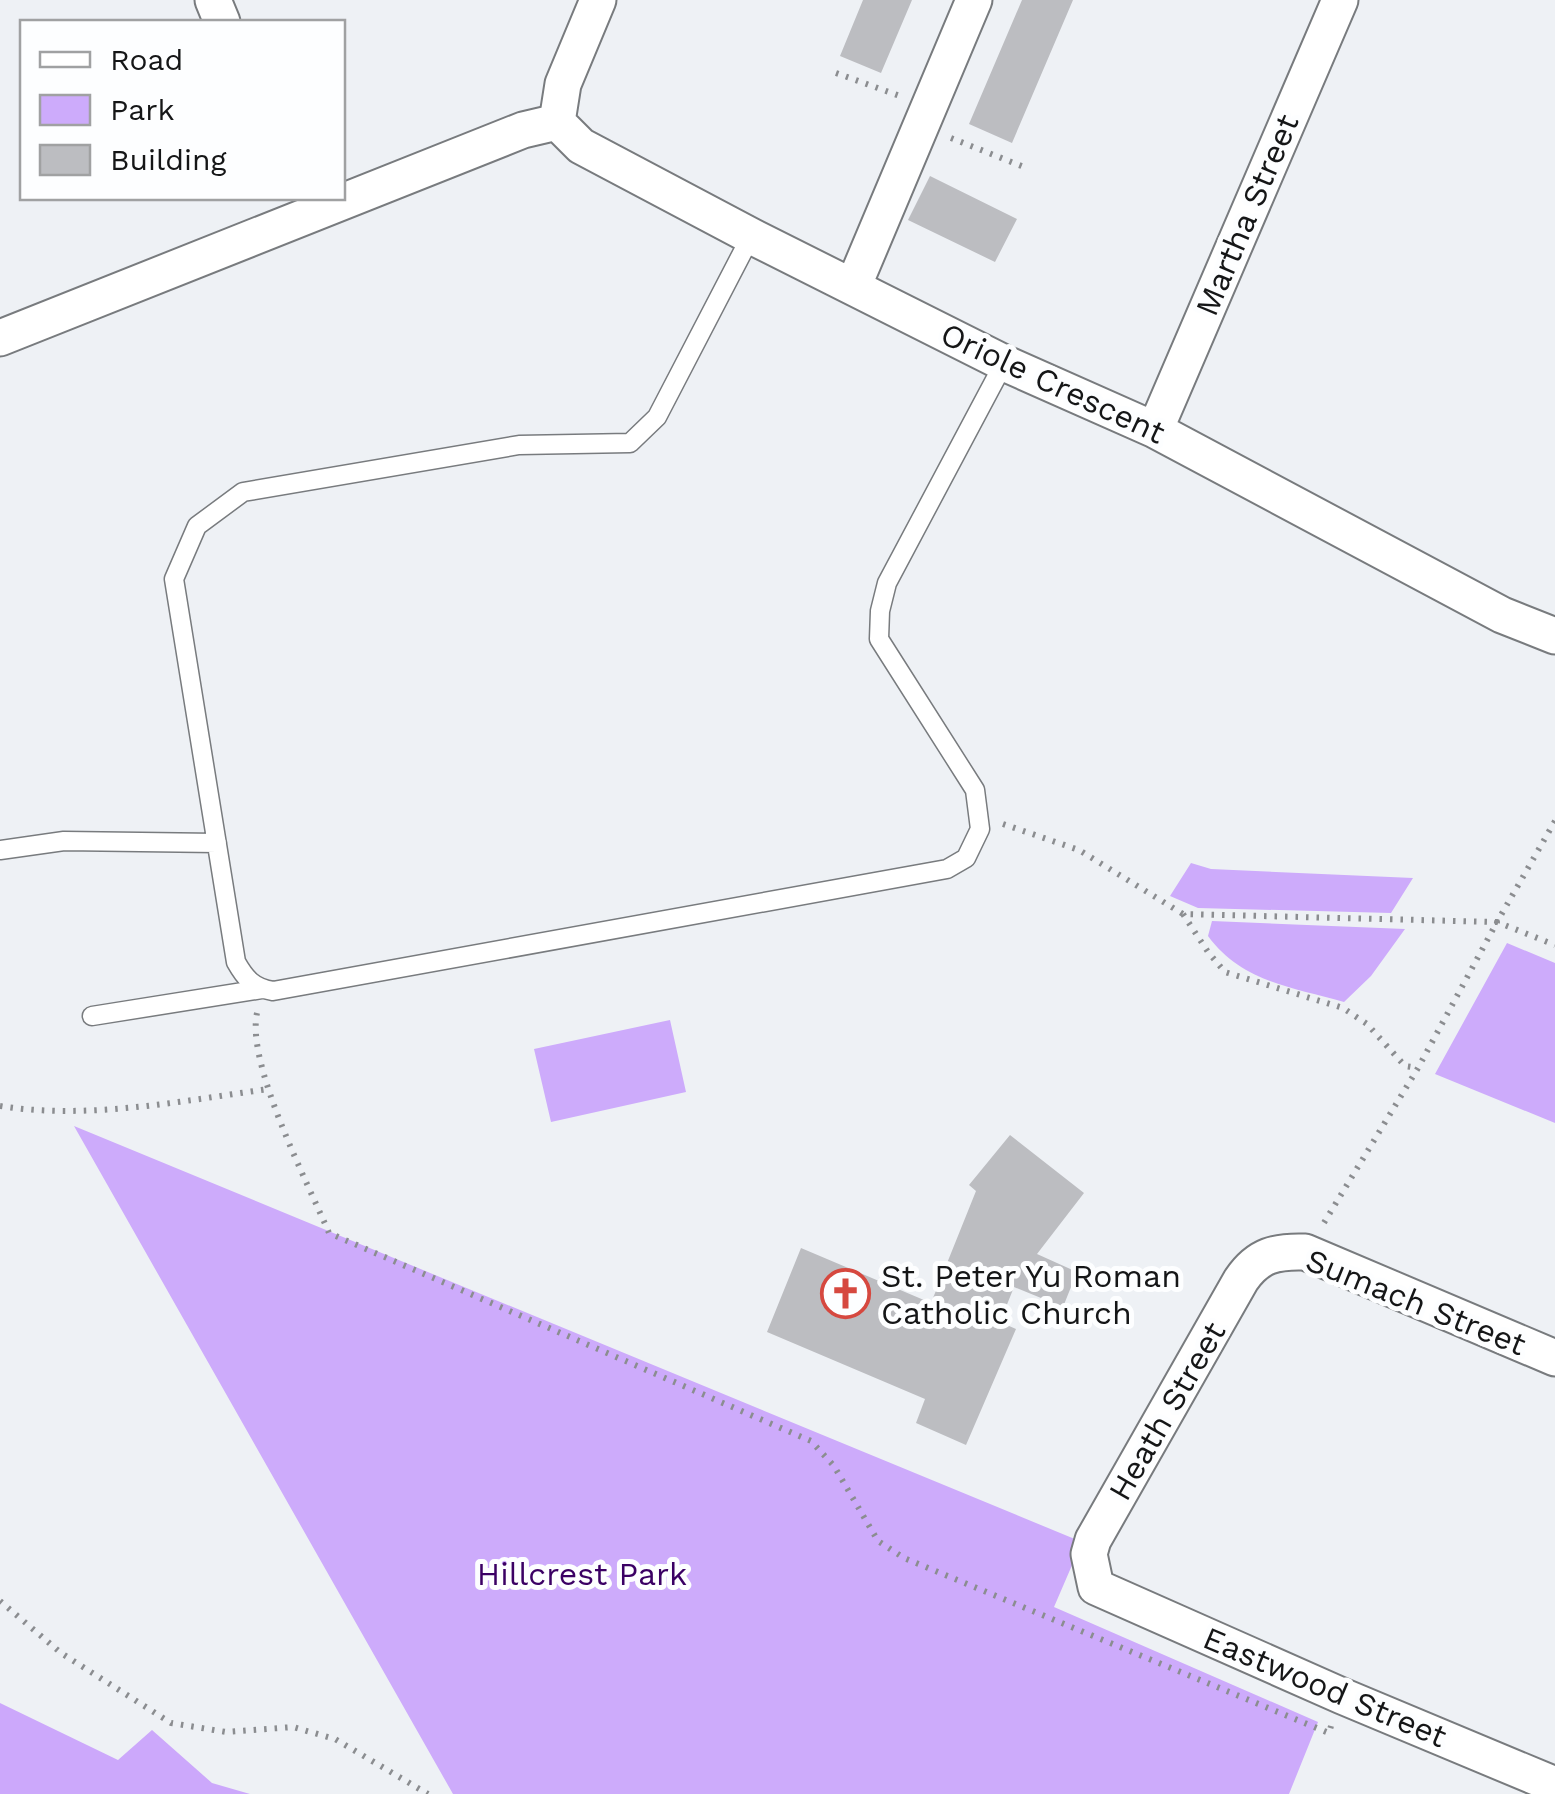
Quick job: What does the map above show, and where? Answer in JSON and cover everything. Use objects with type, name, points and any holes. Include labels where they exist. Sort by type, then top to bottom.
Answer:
[{"type":"street","points":[[345,191],[557,122],[563,84],[598,0]]},
{"type":"street","points":[[853,286],[974,0]]},
{"type":"street","name":"Martha Street","points":[[1155,430],[1340,0]]},
{"type":"street","name":"Oriole Crescent","points":[[557,122],[581,146],[752,236],[1004,364],[1155,430],[1502,615],[1555,636]]},
{"type":"street","points":[[0,338],[299,207]]},
{"type":"street","name":"Sumach Street","points":[[1291,1252],[1555,1358]]},
{"type":"street","name":"Heath Street","points":[[1096,1587],[1088,1554],[1093,1540],[1241,1280],[1261,1258],[1291,1252]]},
{"type":"street","name":"Eastwood Street","points":[[1096,1587],[1549,1787]]},
{"type":"lane","points":[[262,990],[246,979],[236,962],[174,579],[197,526],[243,492],[520,445],[630,443],[657,417],[752,236]]},
{"type":"lane","points":[[92,1016],[292,988],[947,870],[966,858],[980,828],[975,790],[879,640],[880,611],[887,583],[1004,364]]},
{"type":"lane","points":[[0,850],[64,841],[217,843]]},
{"type":"path","points":[[836,72],[1029,169]]},
{"type":"path","points":[[979,820],[1011,825],[1079,850],[1184,914],[1225,972],[1342,1008],[1367,1024],[1404,1066],[1418,1068]]},
{"type":"path","points":[[1291,1252],[1418,1068],[1555,821]]},
{"type":"path","points":[[1184,914],[1497,922],[1555,945]]},
{"type":"path","points":[[262,990],[253,1031],[269,1088],[329,1232],[812,1441],[834,1466],[878,1541],[904,1558],[1328,1732],[1342,1696]]},
{"type":"path","points":[[0,1106],[36,1112],[130,1108],[269,1088]]},
{"type":"path","points":[[0,1601],[61,1653],[171,1722],[226,1732],[293,1728],[307,1731],[335,1739],[428,1794]]},
{"type":"green space","points":[[1191,863],[1211,869],[1413,878],[1391,913],[1198,908],[1170,896]]},
{"type":"green space","points":[[1212,921],[1405,929],[1371,976],[1344,1002],[1269,981],[1236,964],[1208,936]]},
{"type":"green space","points":[[1507,943],[1555,963],[1555,1123],[1435,1074]]},
{"type":"green space","points":[[670,1020],[686,1092],[551,1122],[534,1049]]},
{"type":"green space","name":"Hillcrest Park","points":[[74,1126],[1082,1542],[1054,1607],[1318,1722],[1289,1794],[453,1794]]},
{"type":"shaded area","points":[[0,1703],[118,1760],[152,1730],[212,1783],[250,1794],[0,1794]]},
{"type":"building","points":[[863,0],[912,0],[881,73],[840,56]]},
{"type":"building","points":[[1022,0],[1073,0],[1012,143],[969,124]]},
{"type":"building","points":[[930,176],[1017,219],[995,262],[908,220]]},
{"type":"building","name":"St. Peter Yu Roman Catholic Church","points":[[1010,1135],[1084,1193],[1037,1254],[1077,1272],[1063,1307],[1014,1287],[1000,1322],[1016,1329],[966,1445],[916,1423],[925,1399],[767,1332],[801,1248],[931,1303],[976,1191],[969,1185]]},
{"type":"place","name":"St. Peter Yu Roman Catholic Church","points":[[846,1294]]}]
